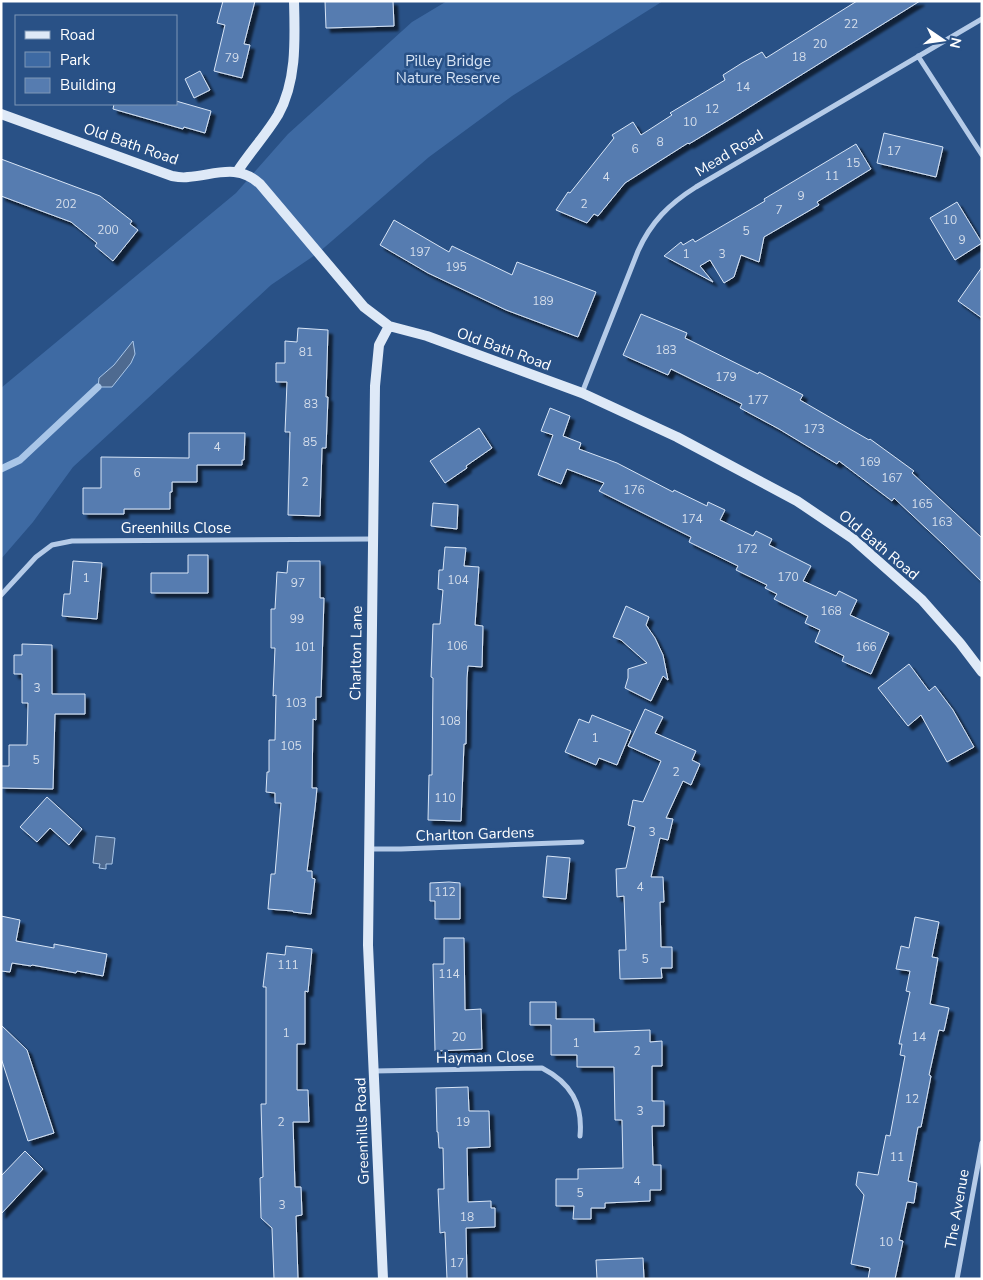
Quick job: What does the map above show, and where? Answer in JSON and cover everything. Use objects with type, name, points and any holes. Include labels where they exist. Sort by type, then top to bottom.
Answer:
[{"type":"street","points":[[237,172],[268,130],[286,96],[291,79],[293,60],[294,1]]},
{"type":"street","name":"Mead Road","points":[[582,392],[644,237],[653,223],[666,209],[696,187],[982,18]]},
{"type":"street","points":[[918,56],[982,155]]},
{"type":"street","name":"Old Bath Road","points":[[1,114],[172,176],[187,178],[226,172],[248,175],[271,197],[364,307],[389,326],[427,336],[582,392],[677,437],[797,501],[852,538],[922,600],[960,643],[982,672]]},
{"type":"street","name":"Charlton Lane","points":[[370,982],[368,945],[375,386],[379,345],[389,326]]},
{"type":"street","name":"Greenhills Close","points":[[1,595],[36,557],[52,545],[72,541],[372,539]]},
{"type":"street","name":"Charlton Gardens","points":[[369,849],[582,842]]},
{"type":"street","name":"Greenhills Road","points":[[370,982],[383,1279]]},
{"type":"street","name":"Hayman Close","points":[[374,1071],[542,1068],[553,1073],[570,1089],[580,1111],[580,1136]]},
{"type":"street","name":"The Avenue","points":[[957,1279],[982,1143]]},
{"type":"green space","name":"Pilley Bridge Nature Reserve","points":[[447,1],[663,1],[512,96],[429,157],[318,253],[271,285],[73,467],[33,522],[1,559],[1,388],[236,193],[288,134],[412,22]]},
{"type":"shaded area","points":[[133,341],[135,354],[131,363],[112,387],[98,387],[99,378],[114,365]]},
{"type":"shaded area","points":[[96,836],[115,838],[112,864],[106,864],[106,869],[99,868],[100,864],[93,863]]},
{"type":"building","points":[[223,1],[255,1],[244,44],[250,45],[242,78],[214,71],[225,25],[217,23]]},
{"type":"building","points":[[325,1],[393,1],[394,26],[326,28]]},
{"type":"building","points":[[857,1],[920,1],[625,183],[598,216],[594,214],[587,223],[556,210],[568,192],[570,193],[614,138],[612,135],[633,122],[641,135],[672,115],[670,113],[725,80],[723,75],[742,63],[762,52],[766,58]]},
{"type":"building","points":[[200,71],[210,90],[194,98],[185,79]]},
{"type":"building","points":[[178,102],[211,111],[205,133],[184,127],[183,129],[113,109],[114,105],[178,105]]},
{"type":"building","points":[[884,133],[943,147],[936,177],[877,163]]},
{"type":"building","points":[[856,144],[871,169],[817,202],[819,205],[764,237],[759,262],[741,255],[734,277],[724,283],[710,260],[700,266],[713,282],[664,256],[681,242],[683,245],[693,239],[695,242]]},
{"type":"building","points":[[1,159],[100,196],[132,221],[130,224],[138,230],[113,261],[95,246],[97,243],[71,222],[1,196]]},
{"type":"building","points":[[957,202],[982,243],[955,260],[930,218]]},
{"type":"building","points":[[394,220],[449,252],[452,246],[512,275],[517,262],[596,292],[578,337],[506,310],[428,273],[380,245]]},
{"type":"building","points":[[982,267],[982,318],[958,301]]},
{"type":"building","points":[[641,314],[687,333],[685,338],[758,374],[759,372],[803,395],[800,400],[870,439],[914,471],[912,473],[982,538],[982,582],[894,498],[892,501],[839,461],[837,464],[740,408],[742,404],[671,369],[668,375],[623,355]]},
{"type":"building","points":[[298,328],[328,330],[326,448],[322,448],[320,516],[288,515],[290,432],[285,432],[287,382],[276,382],[276,363],[285,363],[285,341],[297,342]]},
{"type":"building","points":[[550,408],[570,416],[563,436],[581,443],[579,449],[617,463],[673,492],[674,490],[707,506],[708,502],[725,510],[720,520],[753,536],[756,531],[772,539],[769,545],[811,566],[803,581],[836,596],[839,591],[857,600],[850,615],[889,633],[871,674],[842,661],[844,656],[815,642],[820,630],[805,623],[808,616],[774,599],[777,594],[765,588],[767,585],[736,570],[738,566],[689,542],[691,537],[599,491],[604,483],[567,469],[561,484],[538,475],[553,435],[541,431]]},
{"type":"building","points":[[479,428],[492,448],[445,483],[430,461]]},
{"type":"building","points":[[189,433],[245,433],[244,460],[242,460],[242,465],[197,465],[197,482],[172,482],[170,509],[124,509],[124,514],[83,514],[83,488],[101,488],[101,457],[189,458]]},
{"type":"building","points":[[433,503],[458,505],[457,529],[431,526]]},
{"type":"building","points":[[445,547],[466,548],[464,566],[479,567],[475,625],[483,626],[482,667],[468,666],[466,744],[464,744],[461,821],[428,820],[429,775],[432,775],[433,678],[431,677],[433,624],[440,624],[443,590],[438,589],[439,570],[443,570]]},
{"type":"building","points":[[188,555],[208,555],[208,593],[151,593],[151,573],[188,573]]},
{"type":"building","points":[[73,561],[102,563],[97,619],[62,616],[64,594],[70,594]]},
{"type":"building","points":[[288,561],[320,561],[320,598],[324,598],[321,697],[316,697],[316,720],[313,719],[312,788],[317,788],[307,871],[312,871],[312,878],[315,879],[311,914],[268,909],[271,874],[275,874],[281,803],[275,803],[275,793],[266,792],[267,772],[269,772],[269,740],[275,740],[276,695],[273,696],[275,648],[271,648],[271,609],[275,609],[277,572],[287,573]]},
{"type":"building","points":[[626,606],[649,617],[646,625],[663,655],[668,680],[663,676],[651,701],[625,688],[628,669],[647,663],[621,640],[613,637]]},
{"type":"building","points":[[22,644],[52,645],[52,694],[85,694],[85,714],[55,714],[53,789],[1,788],[1,766],[9,766],[9,745],[27,745],[28,703],[22,703],[22,674],[14,674],[14,655],[22,655]]},
{"type":"building","points":[[909,664],[929,691],[935,686],[953,710],[974,747],[947,762],[921,715],[908,726],[878,688]]},
{"type":"building","points":[[645,709],[663,717],[655,733],[696,751],[692,760],[700,764],[691,785],[683,781],[666,818],[673,819],[668,840],[660,838],[651,877],[663,877],[664,902],[660,902],[661,947],[672,947],[672,968],[661,968],[662,978],[620,979],[619,950],[626,950],[624,896],[617,897],[616,869],[626,868],[635,827],[628,825],[633,800],[643,802],[661,761],[628,746]]},
{"type":"building","points":[[592,715],[631,731],[617,765],[599,758],[596,765],[565,752],[579,719],[589,723]]},
{"type":"building","points":[[47,797],[82,829],[69,845],[50,828],[37,842],[20,827]]},
{"type":"building","points":[[547,856],[570,858],[566,899],[543,897]]},
{"type":"building","points":[[430,883],[460,883],[460,919],[435,919],[435,901],[430,901]]},
{"type":"building","points":[[1,916],[20,920],[16,941],[54,948],[54,944],[107,954],[103,976],[12,963],[10,972],[1,971]]},
{"type":"building","points":[[915,917],[939,922],[932,957],[938,958],[930,1004],[949,1008],[944,1031],[939,1030],[929,1075],[931,1076],[921,1127],[918,1127],[908,1181],[917,1183],[914,1203],[907,1202],[899,1240],[903,1241],[895,1279],[868,1279],[870,1268],[851,1264],[864,1195],[856,1185],[858,1172],[878,1175],[886,1135],[890,1136],[905,1056],[900,1055],[902,1044],[899,1044],[910,992],[906,991],[910,971],[896,969],[901,946],[909,948]]},
{"type":"building","points":[[444,938],[464,938],[465,1010],[481,1009],[482,1049],[435,1051],[433,964],[444,964]]},
{"type":"building","points":[[286,946],[312,949],[308,992],[305,991],[305,1044],[297,1044],[297,1090],[308,1090],[309,1122],[293,1122],[295,1187],[301,1187],[302,1215],[296,1216],[298,1279],[274,1279],[272,1228],[261,1218],[260,1178],[263,1177],[261,1104],[266,1104],[266,987],[263,987],[267,953],[285,955]]},
{"type":"building","points":[[530,1002],[556,1002],[556,1019],[594,1019],[594,1032],[650,1030],[650,1042],[662,1041],[662,1066],[652,1066],[652,1101],[664,1101],[664,1126],[652,1126],[653,1165],[661,1165],[661,1190],[650,1190],[650,1201],[605,1203],[605,1208],[591,1208],[591,1219],[573,1219],[574,1206],[556,1206],[556,1179],[578,1179],[578,1169],[623,1168],[622,1120],[615,1120],[614,1067],[577,1067],[577,1055],[551,1055],[551,1025],[530,1025]]},
{"type":"building","points":[[1,1025],[27,1050],[54,1133],[28,1141],[1,1058]]},
{"type":"building","points":[[468,1087],[469,1111],[489,1111],[490,1147],[467,1148],[468,1202],[491,1201],[491,1208],[495,1208],[495,1227],[466,1228],[467,1279],[447,1279],[445,1232],[440,1233],[438,1189],[444,1189],[443,1148],[439,1148],[437,1132],[436,1088]]},
{"type":"building","points":[[25,1151],[43,1169],[1,1214],[1,1176]]},
{"type":"building","points":[[643,1258],[644,1279],[597,1279],[596,1260]]},
{"type":"waterway","points":[[1,469],[20,460],[98,387]]}]
